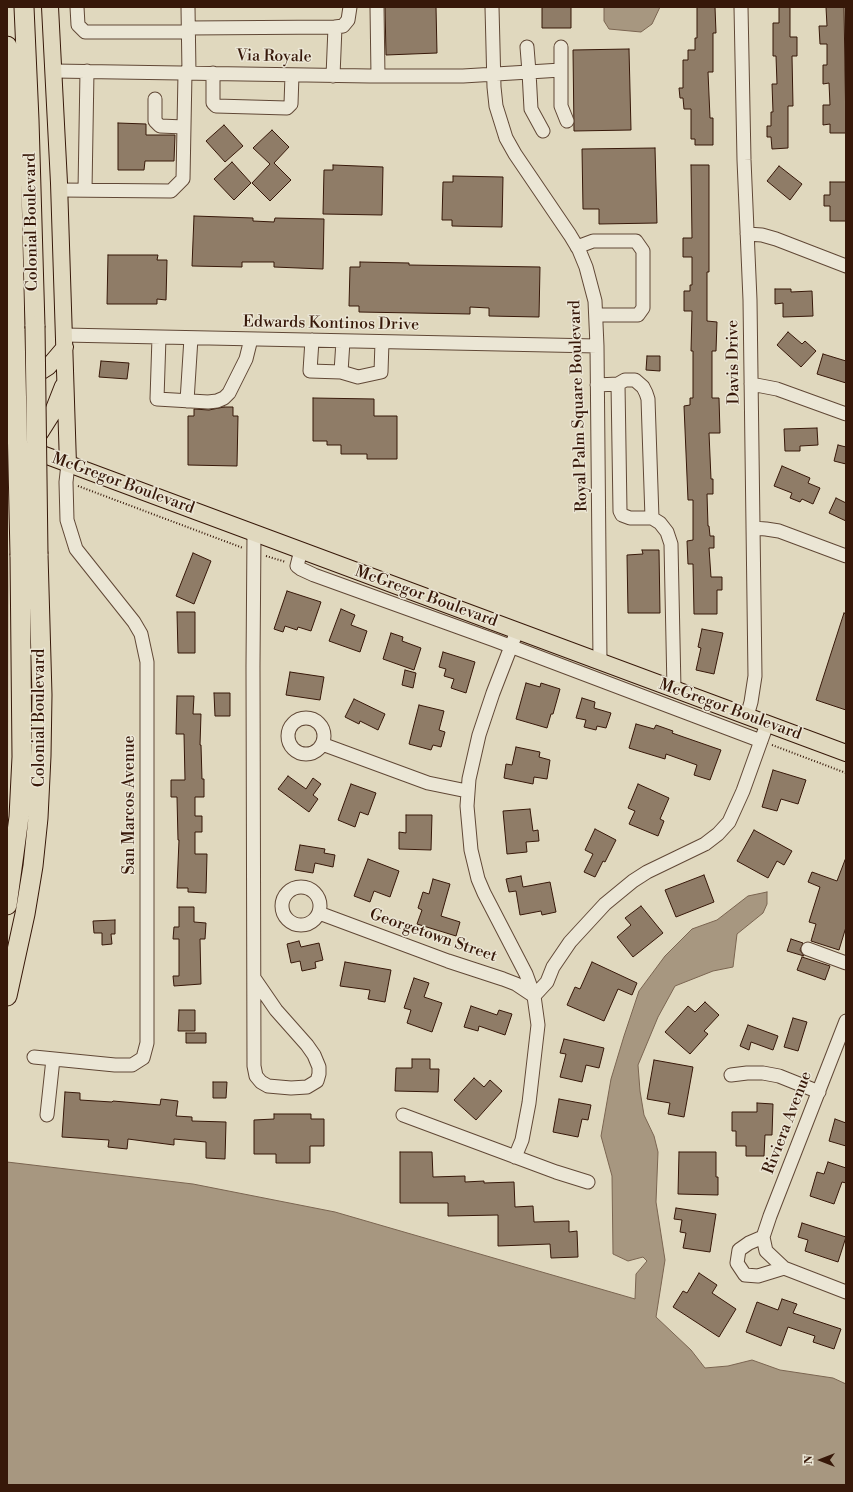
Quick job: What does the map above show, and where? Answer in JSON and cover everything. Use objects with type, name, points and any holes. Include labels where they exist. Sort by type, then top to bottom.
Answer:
[{"type":"highway","name":"Colonial Boulevard","points":[[7,905],[18,817],[22,757],[35,326],[30,128],[24,7]]},
{"type":"highway","name":"Colonial Boulevard","points":[[7,46],[12,152],[15,330],[29,555],[42,703],[42,756],[33,866],[25,914],[7,996]]},
{"type":"main road","name":"Colonial Boulevard","points":[[50,7],[60,190],[68,464]]},
{"type":"main road","points":[[7,374],[14,377],[37,374],[48,367],[64,341]]},
{"type":"main road","points":[[7,429],[26,448],[40,433],[52,414],[66,380]]},
{"type":"main road","name":"McGregor Boulevard","points":[[7,441],[254,533],[299,558],[516,631],[846,753]]},
{"type":"street","points":[[77,7],[78,25],[85,32],[335,27],[343,26],[348,20],[350,7]]},
{"type":"street","points":[[60,190],[171,192],[182,179],[187,73],[188,7]]},
{"type":"street","points":[[376,7],[378,76]]},
{"type":"street","name":"Royal Palm Square Boulevard","points":[[492,7],[493,74],[496,106],[506,138],[577,247],[586,267],[591,284],[596,315],[597,346],[600,662]]},
{"type":"street","name":"Davis Drive","points":[[741,7],[751,384],[755,676],[754,689],[747,716]]},
{"type":"street","points":[[333,76],[335,27]]},
{"type":"street","points":[[527,47],[532,109],[543,131]]},
{"type":"street","points":[[561,47],[561,106],[567,121]]},
{"type":"street","name":"Via Royale","points":[[54,71],[333,76],[463,76],[561,70]]},
{"type":"street","points":[[85,190],[87,71]]},
{"type":"street","points":[[213,73],[213,103],[216,106],[279,108],[287,108],[291,104],[292,75]]},
{"type":"street","points":[[155,99],[154,121],[160,126],[184,127]]},
{"type":"street","points":[[747,234],[762,235],[776,239],[846,266]]},
{"type":"street","points":[[577,247],[593,241],[636,241],[643,251],[643,308],[638,315],[596,315]]},
{"type":"street","points":[[159,337],[157,399],[208,402],[217,401],[224,398],[229,393],[246,359],[250,339]]},
{"type":"street","name":"Edwards Kontinos Drive","points":[[64,341],[159,337],[597,346]]},
{"type":"street","points":[[187,401],[191,338]]},
{"type":"street","points":[[312,340],[310,371],[341,372],[358,377],[381,372],[382,342]]},
{"type":"street","points":[[341,372],[343,341]]},
{"type":"street","points":[[597,385],[618,384],[625,380],[635,380],[643,387],[648,399],[652,518]]},
{"type":"street","points":[[618,384],[620,511],[622,516],[630,518],[652,518],[660,523],[671,544],[674,689]]},
{"type":"street","points":[[751,384],[778,388],[846,414]]},
{"type":"street","name":"San Marcos Avenue","points":[[34,1057],[115,1065],[132,1065],[143,1058],[147,1043],[147,662],[140,634],[134,622],[76,549],[67,520],[66,482],[68,464]]},
{"type":"street","points":[[753,528],[779,531],[846,556]]},
{"type":"street","points":[[254,533],[254,552],[254,978],[254,1066],[256,1076],[261,1082],[268,1086],[291,1088],[307,1087],[317,1081],[318,1067],[314,1055],[276,1010],[254,978]]},
{"type":"street","points":[[299,558],[301,569],[314,575],[761,741]]},
{"type":"street","name":"Georgetown Street","points":[[515,1157],[522,1140],[529,1103],[538,1025],[534,996],[526,974],[478,879],[469,835],[467,791],[468,779],[479,735],[516,631]]},
{"type":"street","points":[[534,996],[547,982],[553,967],[570,942],[605,904],[633,881],[661,864],[691,852],[705,844],[718,834],[725,826],[736,808],[767,724]]},
{"type":"street","points":[[322,744],[428,783],[467,791]]},
{"type":"street","name":"Georgetown Street","points":[[319,913],[448,962],[516,984],[534,996]]},
{"type":"street","points":[[808,949],[846,963]]},
{"type":"street","name":"Riviera Avenue","points":[[763,1237],[846,1021]]},
{"type":"street","points":[[47,1115],[53,1059]]},
{"type":"street","points":[[731,1075],[763,1073],[779,1076],[819,1092]]},
{"type":"street","points":[[403,1115],[556,1172],[588,1182]]},
{"type":"street","points":[[784,1268],[758,1276],[745,1275],[737,1264],[739,1250],[749,1243],[763,1237],[766,1251],[784,1268],[846,1292]]},
{"type":"path","points":[[66,482],[254,552],[299,558]]},
{"type":"path","points":[[761,741],[846,773]]},
{"type":"shaded area","points":[[604,7],[660,7],[652,24],[641,32],[609,29],[604,21]]},
{"type":"shaded area","points":[[7,505],[9,587],[7,787]]},
{"type":"shaded area","points":[[767,892],[767,904],[763,913],[737,934],[733,967],[713,971],[675,986],[658,1017],[638,1065],[644,1115],[654,1136],[658,1152],[656,1202],[665,1260],[656,1317],[691,1350],[705,1368],[728,1366],[752,1360],[780,1370],[833,1378],[846,1384],[846,1485],[7,1485],[7,1162],[193,1184],[335,1212],[635,1299],[636,1274],[647,1261],[643,1257],[628,1261],[613,1254],[612,1176],[601,1136],[611,1079],[624,1036],[639,991],[665,956],[692,929],[717,920],[748,896]]},
{"type":"building","points":[[385,7],[436,7],[437,53],[386,55]]},
{"type":"building","points":[[542,7],[571,7],[571,28],[542,28]]},
{"type":"building","points":[[697,7],[715,7],[716,33],[713,33],[713,72],[708,72],[710,118],[713,118],[713,145],[695,145],[695,139],[691,139],[691,109],[684,109],[683,98],[680,98],[679,88],[683,88],[683,60],[688,60],[688,50],[695,50],[695,38],[697,38]]},
{"type":"building","points":[[779,7],[790,7],[790,37],[797,37],[797,56],[792,56],[793,106],[788,106],[788,148],[772,149],[771,137],[767,137],[767,126],[771,126],[771,112],[773,112],[772,84],[777,84],[776,56],[773,56],[773,23],[779,23]]},
{"type":"building","points":[[826,7],[844,7],[846,133],[830,133],[830,124],[823,125],[823,105],[830,105],[829,83],[823,84],[823,65],[827,65],[827,44],[820,44],[819,26],[827,26]]},
{"type":"building","points":[[629,49],[631,130],[574,131],[573,50]]},
{"type":"building","points":[[118,123],[146,124],[146,135],[175,135],[174,161],[145,161],[144,170],[118,170]]},
{"type":"building","points":[[224,125],[243,146],[225,162],[206,141]]},
{"type":"building","points":[[272,130],[289,147],[274,163],[291,180],[270,201],[252,183],[270,164],[253,148]]},
{"type":"building","points":[[655,148],[657,223],[599,224],[599,209],[583,209],[582,149]]},
{"type":"building","points":[[232,162],[251,183],[234,200],[214,179]]},
{"type":"building","points":[[333,165],[383,167],[382,215],[323,214],[324,170],[333,170]]},
{"type":"building","points":[[691,165],[709,165],[709,272],[707,272],[707,321],[717,322],[716,351],[712,351],[712,398],[719,398],[720,433],[709,433],[713,494],[707,494],[708,526],[710,536],[714,536],[714,548],[709,548],[711,577],[722,577],[722,590],[717,590],[717,614],[694,614],[693,564],[688,564],[687,541],[693,540],[693,500],[688,500],[684,406],[690,405],[690,398],[693,398],[693,351],[691,351],[692,311],[684,311],[684,291],[690,291],[690,285],[692,285],[692,257],[683,257],[683,238],[692,238]]},
{"type":"building","points":[[779,166],[802,184],[790,200],[767,181]]},
{"type":"building","points":[[453,176],[503,177],[502,227],[452,226],[452,220],[442,220],[443,182],[453,182]]},
{"type":"building","points":[[830,182],[846,182],[846,221],[830,221],[830,206],[824,206],[824,195],[830,195]]},
{"type":"building","points":[[194,216],[253,218],[253,221],[274,222],[275,218],[324,219],[323,269],[274,267],[274,262],[242,262],[242,267],[192,266]]},
{"type":"building","points":[[108,255],[158,255],[157,260],[167,260],[166,300],[157,299],[157,304],[107,304]]},
{"type":"building","points":[[360,262],[409,263],[409,265],[540,267],[539,317],[489,316],[489,308],[470,307],[470,314],[359,312],[359,306],[349,306],[350,267],[360,267]]},
{"type":"building","points":[[775,289],[791,289],[791,292],[812,291],[813,316],[783,317],[783,303],[775,304]]},
{"type":"building","points":[[788,332],[802,344],[805,341],[816,351],[801,367],[777,345]]},
{"type":"building","points":[[823,354],[846,361],[846,383],[817,374]]},
{"type":"building","points":[[647,356],[660,356],[660,371],[646,370]]},
{"type":"building","points":[[101,361],[129,363],[127,379],[99,377]]},
{"type":"building","points":[[313,398],[374,399],[374,416],[397,416],[397,459],[367,459],[367,454],[341,454],[341,445],[327,445],[327,441],[313,441]]},
{"type":"building","points":[[233,407],[233,416],[238,416],[237,466],[188,465],[188,416],[194,416],[194,409],[209,410]]},
{"type":"building","points":[[817,428],[818,445],[800,446],[800,451],[785,451],[784,429]]},
{"type":"building","points":[[838,445],[846,447],[846,464],[834,461]]},
{"type":"building","points":[[782,466],[810,478],[808,483],[820,488],[813,504],[802,499],[800,502],[790,498],[792,493],[774,486]]},
{"type":"building","points":[[836,498],[846,503],[846,521],[829,513]]},
{"type":"building","points":[[642,550],[659,550],[660,613],[628,613],[627,555],[643,554]]},
{"type":"building","points":[[193,553],[211,561],[194,604],[176,596]]},
{"type":"building","points":[[287,591],[321,602],[311,631],[298,627],[297,630],[285,626],[283,632],[274,629]]},
{"type":"building","points":[[341,609],[355,615],[351,625],[367,631],[360,652],[329,641]]},
{"type":"building","points":[[177,612],[195,612],[195,653],[178,653]]},
{"type":"building","points":[[844,613],[846,614],[846,710],[816,700]]},
{"type":"building","points":[[702,629],[723,633],[714,674],[696,670],[701,648],[698,647]]},
{"type":"building","points":[[391,633],[403,637],[402,641],[421,648],[414,670],[383,659]]},
{"type":"building","points":[[443,652],[475,662],[466,693],[451,688],[454,679],[444,676],[446,669],[439,667]]},
{"type":"building","points":[[405,670],[416,673],[413,688],[402,685]]},
{"type":"building","points":[[290,672],[324,677],[320,700],[286,695]]},
{"type":"building","points":[[526,683],[540,687],[541,683],[560,689],[553,714],[551,714],[547,728],[516,719]]},
{"type":"building","points":[[214,693],[230,693],[230,716],[215,716]]},
{"type":"building","points":[[177,696],[194,696],[193,714],[201,714],[200,745],[202,779],[204,779],[204,797],[195,797],[195,816],[202,816],[202,832],[195,832],[195,854],[207,854],[206,893],[188,892],[188,888],[177,888],[179,840],[177,797],[171,797],[171,780],[185,780],[184,734],[176,734]]},
{"type":"building","points":[[582,698],[595,702],[594,708],[611,713],[606,728],[597,726],[596,730],[584,727],[586,720],[576,718]]},
{"type":"building","points":[[354,699],[385,714],[378,730],[360,721],[359,724],[345,717]]},
{"type":"building","points":[[419,705],[444,711],[439,730],[445,732],[441,747],[433,745],[431,750],[409,744]]},
{"type":"building","points":[[636,724],[654,729],[656,725],[673,731],[672,733],[721,750],[710,780],[694,775],[697,765],[666,754],[665,759],[629,748]]},
{"type":"building","points":[[516,747],[540,752],[539,757],[550,760],[547,779],[534,777],[533,784],[504,778],[506,764],[512,765]]},
{"type":"building","points":[[773,770],[806,780],[798,804],[781,799],[777,811],[762,807]]},
{"type":"building","points":[[288,776],[306,789],[313,778],[321,784],[313,795],[318,799],[309,812],[278,789]]},
{"type":"building","points":[[351,784],[376,793],[368,815],[360,812],[355,827],[338,820]]},
{"type":"building","points":[[638,784],[669,798],[660,819],[664,821],[658,836],[629,824],[635,811],[628,808]]},
{"type":"building","points":[[530,809],[533,831],[538,830],[539,841],[526,842],[527,852],[507,854],[503,811]]},
{"type":"building","points":[[406,815],[432,815],[431,850],[399,849],[399,832],[406,833]]},
{"type":"building","points":[[595,829],[616,840],[605,862],[603,861],[595,877],[584,872],[593,854],[585,850]]},
{"type":"building","points":[[754,830],[792,851],[784,865],[777,861],[768,878],[737,861]]},
{"type":"building","points":[[300,845],[325,849],[324,853],[335,855],[333,867],[315,863],[313,873],[295,870]]},
{"type":"building","points":[[368,859],[399,871],[390,897],[374,891],[370,902],[354,896]]},
{"type":"building","points":[[845,860],[846,927],[839,950],[811,941],[816,924],[809,922],[820,887],[808,882],[812,872],[837,881]]},
{"type":"building","points":[[704,875],[714,902],[676,917],[665,890]]},
{"type":"building","points":[[521,876],[523,887],[550,882],[556,912],[542,915],[541,911],[520,915],[516,891],[509,892],[506,879]]},
{"type":"building","points":[[433,879],[450,884],[441,916],[460,922],[456,936],[417,924],[422,910],[418,908],[423,892],[429,894]]},
{"type":"building","points":[[641,906],[663,933],[633,957],[617,937],[631,925],[625,918]]},
{"type":"building","points":[[179,907],[194,907],[194,922],[206,923],[205,939],[200,939],[201,984],[174,986],[173,976],[179,976],[179,939],[173,939],[174,927],[179,927]]},
{"type":"building","points":[[115,920],[115,934],[111,934],[112,944],[102,945],[102,933],[94,933],[93,921]]},
{"type":"building","points":[[791,939],[803,943],[800,950],[804,956],[787,951]]},
{"type":"building","points":[[299,941],[301,947],[319,943],[323,960],[315,962],[316,968],[302,971],[300,961],[291,963],[287,944]]},
{"type":"building","points":[[802,957],[830,966],[825,980],[797,970]]},
{"type":"building","points":[[345,962],[391,970],[385,1002],[368,999],[370,990],[340,986]]},
{"type":"building","points":[[592,962],[637,983],[632,995],[618,989],[604,1021],[567,1005],[575,987],[580,989]]},
{"type":"building","points":[[414,978],[429,983],[424,997],[442,1003],[432,1032],[407,1023],[411,1010],[404,1008]]},
{"type":"building","points":[[705,1002],[719,1015],[704,1031],[708,1034],[690,1054],[665,1032],[688,1006],[695,1012]]},
{"type":"building","points":[[471,1006],[497,1015],[499,1010],[512,1014],[505,1035],[479,1026],[478,1031],[464,1027]]},
{"type":"building","points":[[179,1010],[195,1010],[195,1031],[178,1031]]},
{"type":"building","points":[[793,1018],[807,1022],[798,1051],[784,1047]]},
{"type":"building","points":[[748,1025],[778,1036],[773,1050],[751,1042],[749,1050],[740,1046]]},
{"type":"building","points":[[186,1033],[206,1033],[206,1043],[186,1043]]},
{"type":"building","points":[[564,1039],[604,1048],[599,1068],[586,1065],[582,1082],[560,1077],[566,1054],[560,1053]]},
{"type":"building","points":[[412,1059],[430,1059],[430,1069],[439,1069],[438,1092],[395,1091],[396,1068],[412,1068]]},
{"type":"building","points":[[654,1060],[693,1067],[684,1117],[668,1114],[670,1103],[647,1099]]},
{"type":"building","points":[[474,1078],[484,1087],[490,1080],[502,1091],[476,1120],[454,1100]]},
{"type":"building","points":[[213,1082],[227,1082],[226,1098],[213,1098]]},
{"type":"building","points":[[65,1092],[80,1093],[80,1100],[160,1105],[161,1099],[178,1101],[176,1116],[192,1117],[192,1121],[226,1122],[225,1159],[206,1158],[206,1142],[174,1139],[174,1145],[128,1139],[127,1149],[108,1147],[109,1140],[62,1137]]},
{"type":"building","points":[[559,1099],[591,1105],[588,1120],[582,1119],[578,1137],[553,1132]]},
{"type":"building","points":[[757,1103],[773,1104],[772,1135],[765,1135],[764,1156],[746,1156],[746,1146],[736,1146],[736,1131],[732,1131],[732,1112],[757,1112]]},
{"type":"building","points":[[274,1114],[311,1114],[311,1119],[324,1119],[324,1146],[310,1146],[310,1163],[276,1163],[276,1154],[254,1154],[254,1120],[274,1119]]},
{"type":"building","points":[[835,1119],[846,1123],[846,1146],[829,1141]]},
{"type":"building","points":[[400,1152],[432,1152],[433,1177],[465,1176],[465,1182],[514,1182],[515,1207],[533,1206],[534,1222],[569,1221],[569,1232],[577,1231],[578,1257],[551,1258],[550,1244],[498,1246],[498,1215],[448,1216],[448,1203],[400,1203]]},
{"type":"building","points":[[679,1152],[716,1152],[718,1195],[678,1194]]},
{"type":"building","points":[[828,1162],[846,1168],[846,1183],[842,1182],[834,1204],[810,1196],[817,1172],[824,1174]]},
{"type":"building","points":[[676,1208],[716,1214],[710,1252],[683,1248],[686,1233],[680,1232],[682,1220],[674,1219]]},
{"type":"building","points":[[802,1223],[846,1237],[838,1262],[805,1251],[808,1240],[798,1237]]},
{"type":"building","points":[[699,1273],[717,1285],[712,1293],[736,1309],[719,1337],[673,1307],[683,1291],[687,1293]]},
{"type":"building","points":[[782,1299],[797,1304],[793,1313],[841,1329],[834,1349],[813,1342],[815,1336],[788,1327],[781,1346],[746,1332],[757,1302],[778,1310]]}]
